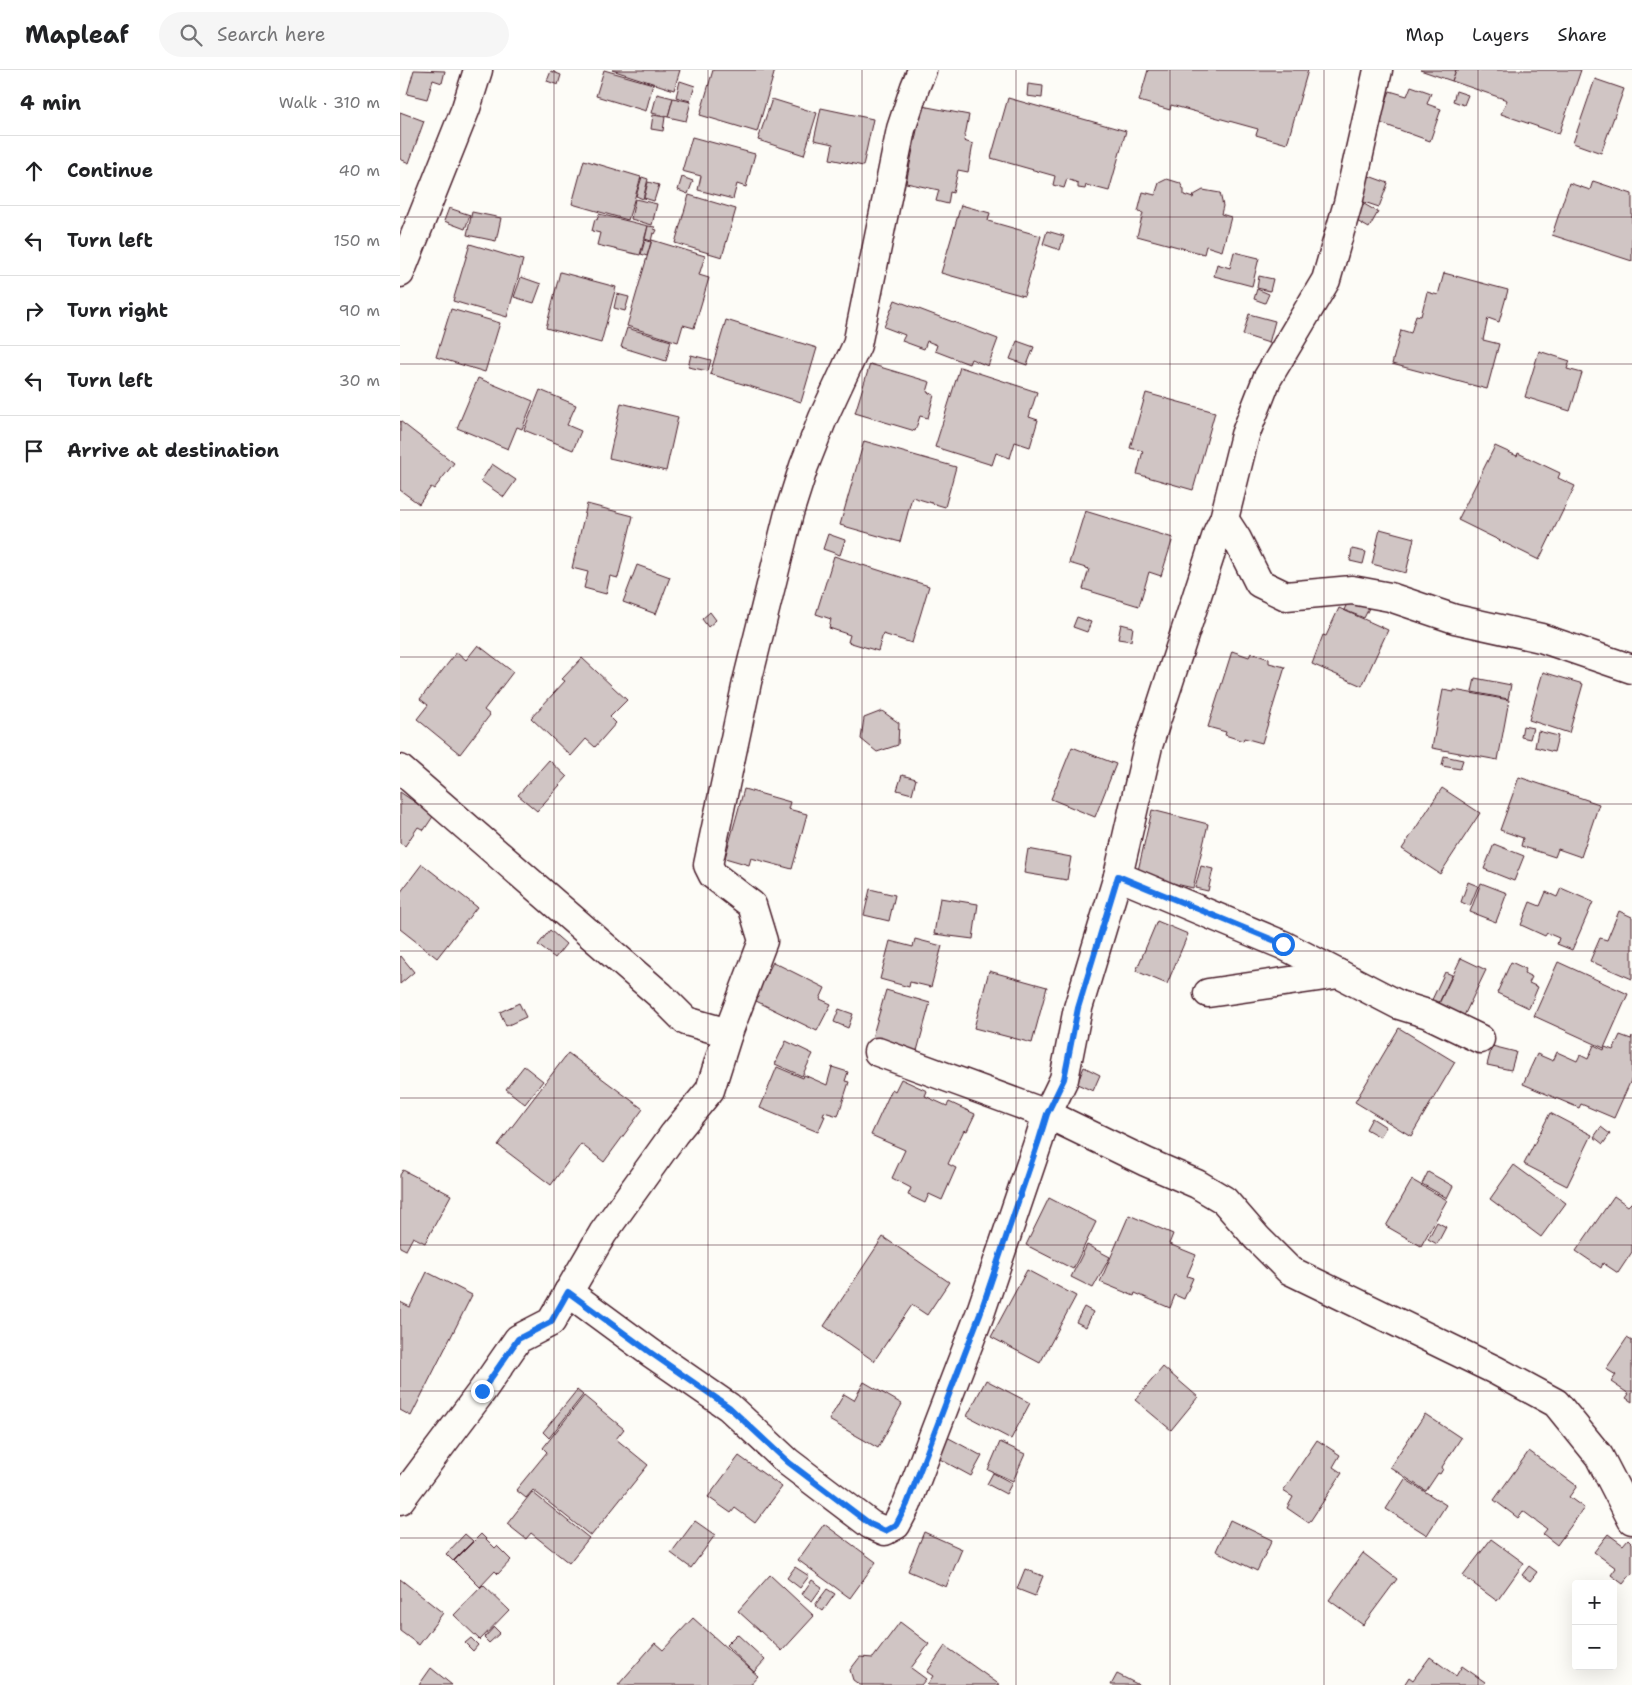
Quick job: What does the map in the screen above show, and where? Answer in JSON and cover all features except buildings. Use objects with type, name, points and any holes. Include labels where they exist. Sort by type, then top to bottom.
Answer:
[{"type":"street","points":[[400,273],[466,108],[478,70]]},
{"type":"street","points":[[400,1500],[482,1391],[518,1339],[551,1322],[602,1233],[674,1134],[710,1090],[728,1033],[764,941],[752,905],[713,875],[708,866],[747,682],[789,513],[804,466],[823,418],[857,346],[901,129],[914,87],[922,70]]},
{"type":"street","points":[[568,1292],[729,1407],[788,1462],[870,1524],[885,1531],[896,1525],[907,1504],[980,1314],[1047,1114],[1064,1079],[1078,1008],[1118,876],[1148,746],[1218,532],[1224,519],[1245,435],[1267,380],[1326,280],[1348,203],[1378,70]]},
{"type":"street","points":[[1224,519],[1237,539],[1259,584],[1286,596],[1352,590],[1390,597],[1456,619],[1542,638],[1632,669]]},
{"type":"street","points":[[400,770],[660,995],[686,1021],[728,1033]]},
{"type":"street","points":[[1118,876],[1283,944],[1399,1005],[1428,1014],[1480,1039]]},
{"type":"street","points":[[1208,993],[1339,974]]},
{"type":"street","points":[[878,1052],[1047,1114],[1146,1162],[1198,1184],[1224,1200],[1256,1238],[1289,1270],[1495,1370],[1556,1403],[1599,1456],[1632,1520]]},
{"type":"route","points":[[482,1391],[518,1339],[551,1322],[568,1292],[729,1407],[788,1462],[870,1524],[885,1531],[896,1525],[907,1504],[980,1314],[1047,1114],[1064,1079],[1078,1008],[1118,876],[1283,944]]}]
